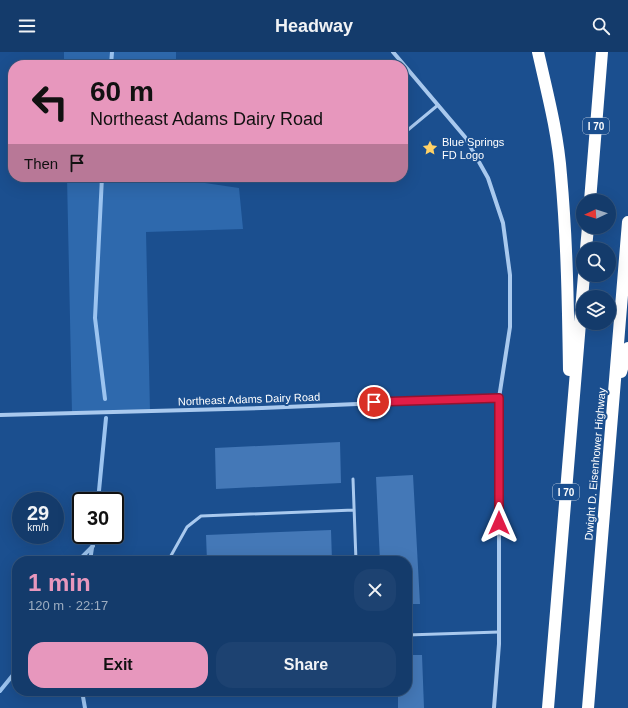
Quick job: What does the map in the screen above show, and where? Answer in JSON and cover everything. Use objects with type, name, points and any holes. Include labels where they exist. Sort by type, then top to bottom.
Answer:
[{"type":"highway","points":[[538,52],[551,108],[561,174],[566,262],[571,432]]},
{"type":"highway","name":"I 70","points":[[591,194],[602,52]]},
{"type":"highway","name":"Dwight D. Eisenhower Highway","points":[[588,708],[628,222]]},
{"type":"highway","name":"I 70","points":[[548,708],[583,282]]},
{"type":"highway","points":[[613,400],[628,348]]},
{"type":"street","points":[[393,52],[400,60]]},
{"type":"street","points":[[408,70],[465,137],[488,178],[503,223],[510,275],[510,327],[499,398],[499,632],[494,708]]},
{"type":"street","name":"Northeast Adams Dairy Road","points":[[0,415],[257,409],[499,398]]},
{"type":"lane","points":[[408,130],[438,105]]},
{"type":"lane","points":[[353,479],[356,556]]},
{"type":"lane","points":[[171,556],[187,527],[200,516],[354,510]]},
{"type":"lane","points":[[412,635],[499,632]]},
{"type":"shaded area","points":[[64,52],[176,52],[176,60],[64,60]]},
{"type":"shaded area","points":[[67,182],[198,182],[239,188],[243,229],[146,232],[150,411],[72,413]]},
{"type":"building","points":[[288,59],[289,60],[245,60]]},
{"type":"building","points":[[289,182],[310,182],[289,183]]},
{"type":"building","points":[[340,442],[341,483],[216,489],[215,448]]},
{"type":"building","points":[[413,475],[420,604],[412,604],[412,556],[380,556],[376,477]]},
{"type":"building","points":[[331,530],[332,556],[207,556],[206,535]]},
{"type":"building","points":[[412,655],[422,655],[424,708],[398,708],[398,696],[412,696]]},
{"type":"waterway","points":[[111,60],[112,52]]},
{"type":"waterway","points":[[102,182],[95,318],[105,399]]},
{"type":"waterway","points":[[99,492],[106,418]]},
{"type":"waterway","points":[[91,556],[93,544]]},
{"type":"waterway","points":[[83,556],[93,546]]},
{"type":"waterway","points":[[0,691],[12,676]]},
{"type":"waterway","points":[[83,696],[85,708]]},
{"type":"place","name":"Blue Springs FD Logo","points":[[430,148]]},
{"type":"route","points":[[374,402],[499,398],[499,523]]}]
